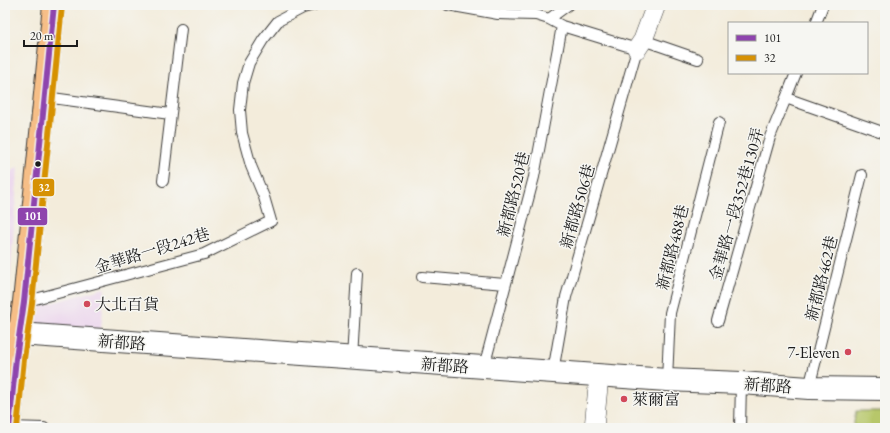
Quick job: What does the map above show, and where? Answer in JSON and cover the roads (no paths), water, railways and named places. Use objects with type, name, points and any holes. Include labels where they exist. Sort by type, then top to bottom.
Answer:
[{"type":"main road","points":[[9,428],[16,358],[12,334],[24,302],[54,5]]},
{"type":"street","points":[[640,45],[656,5]]},
{"type":"street","name":"新都路","points":[[12,334],[599,376],[809,388],[885,389]]},
{"type":"street","points":[[594,428],[599,376]]},
{"type":"lane","name":"金華路一段242巷","points":[[24,302],[204,254],[271,221],[264,197],[251,166],[242,133],[240,110],[243,83],[249,63],[263,40],[278,21],[303,8],[314,5]]},
{"type":"lane","points":[[448,5],[498,14],[536,15],[549,19],[562,26],[698,60]]},
{"type":"lane","points":[[549,19],[568,5]]},
{"type":"lane","points":[[816,22],[823,5]]},
{"type":"lane","name":"新都路520巷","points":[[484,368],[534,177],[562,26]]},
{"type":"lane","points":[[163,181],[181,29]]},
{"type":"lane","name":"新都路506巷","points":[[553,372],[566,297],[640,45]]},
{"type":"lane","name":"金華路一段352巷130弄","points":[[718,320],[770,137],[796,74]]},
{"type":"lane","points":[[45,97],[170,114]]},
{"type":"lane","points":[[786,98],[885,133]]},
{"type":"lane","name":"新都路488巷","points":[[667,380],[670,313],[719,122]]},
{"type":"lane","name":"新都路462巷","points":[[809,388],[862,174]]},
{"type":"lane","points":[[352,359],[357,273]]},
{"type":"lane","points":[[422,277],[505,284]]},
{"type":"lane","points":[[740,428],[741,383]]},
{"type":"lane","points":[[9,428],[44,428]]},
{"type":"place","name":"大北百貨","points":[[87,304]]},
{"type":"place","name":"7-Eleven","points":[[848,352]]},
{"type":"place","name":"萊爾富","points":[[624,399]]}]
